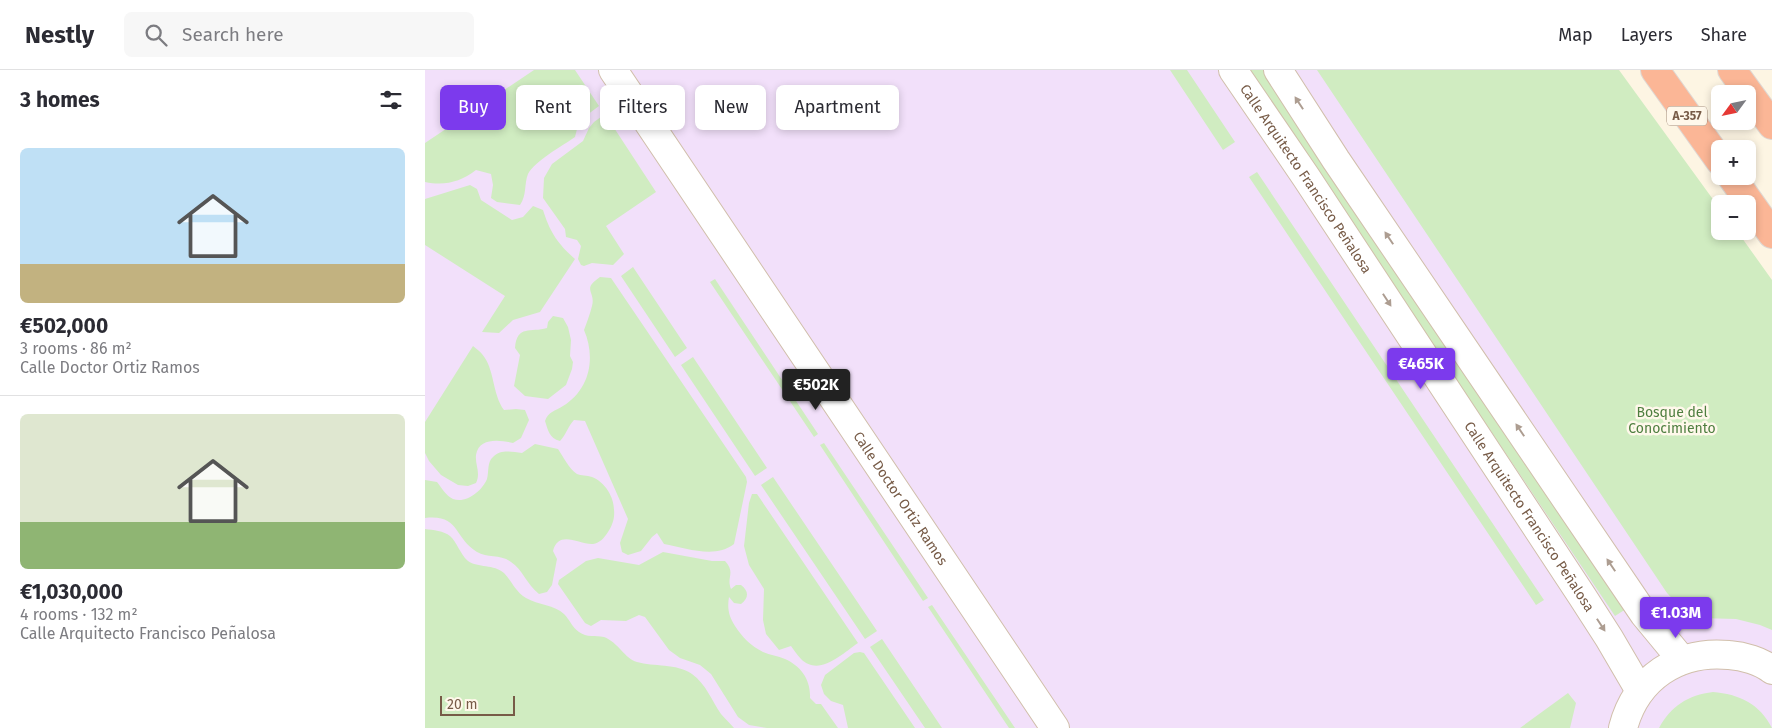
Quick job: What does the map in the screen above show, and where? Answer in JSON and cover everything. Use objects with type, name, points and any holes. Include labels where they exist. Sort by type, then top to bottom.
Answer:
[{"type":"highway","name":"A-357","points":[[1655,70],[1711,148]]},
{"type":"highway","points":[[1732,70],[1772,125]]},
{"type":"highway","points":[[1737,185],[1772,234]]},
{"type":"street","name":"Calle Doctor Ortiz Ramos","points":[[613,70],[1055,728]]},
{"type":"street","name":"Calle Arquitecto Francisco Peñalosa","points":[[1233,70],[1306,177],[1577,588],[1640,691]]},
{"type":"street","points":[[1278,70],[1336,160],[1644,614],[1682,660]]},
{"type":"street","points":[[1623,728],[1627,713],[1640,691],[1659,672],[1682,660],[1711,653],[1741,656],[1772,670]]},
{"type":"shaded area","points":[[425,70],[1529,70],[1772,380],[1772,728],[425,728]]},
{"type":"green space","points":[[534,70],[575,70],[585,85],[516,85],[516,130],[577,130],[575,137],[531,169],[520,205],[497,202],[491,198],[493,185],[491,174],[476,170],[464,178],[452,182],[439,184],[425,182],[425,143],[444,130],[506,130],[506,89]]},
{"type":"green space","points":[[1170,70],[1187,70],[1235,142],[1223,150]]},
{"type":"green space","points":[[1248,70],[1264,70],[1626,609],[1615,616]]},
{"type":"green space","name":"Bosque del Conocimiento","points":[[1317,70],[1619,70],[1711,197],[1711,240],[1743,240],[1772,280],[1772,630],[1736,619],[1699,618],[1688,615],[1667,593]]},
{"type":"green space","points":[[590,92],[599,106],[590,113]]},
{"type":"green space","points":[[600,118],[600,130],[615,130],[656,192],[606,226],[624,254],[613,265],[592,263],[584,266],[581,265],[578,259],[581,246],[577,240],[566,237],[565,229],[543,198],[544,178],[552,164],[583,141],[594,122]]},
{"type":"green space","points":[[1257,172],[1544,600],[1536,605],[1249,177]]},
{"type":"green space","points":[[470,185],[477,189],[481,200],[512,220],[523,217],[533,206],[543,210],[548,225],[555,237],[575,259],[540,312],[513,320],[499,333],[482,332],[505,296],[425,245],[425,199]]},
{"type":"green space","points":[[633,267],[687,348],[675,357],[621,276]]},
{"type":"green space","points":[[600,277],[611,278],[746,477],[747,482],[734,544],[726,548],[709,552],[691,550],[664,544],[657,533],[641,551],[628,555],[622,552],[620,543],[628,519],[585,421],[574,420],[560,441],[553,438],[548,430],[545,421],[548,416],[572,399],[585,382],[590,362],[590,351],[584,330],[593,301],[590,288],[594,281]]},
{"type":"green space","points":[[715,279],[818,434],[814,437],[710,282]]},
{"type":"green space","points":[[553,316],[563,318],[568,327],[571,340],[570,356],[573,362],[572,369],[566,385],[548,399],[525,396],[514,386],[520,355],[515,348],[516,340],[522,332],[547,328],[548,322]]},
{"type":"green space","points":[[473,346],[486,360],[492,374],[497,397],[504,410],[525,410],[529,420],[521,438],[513,443],[491,441],[481,445],[476,455],[478,472],[476,483],[468,486],[458,485],[441,475],[429,461],[425,453],[425,422]]},
{"type":"green space","points":[[693,357],[767,468],[755,476],[681,365]]},
{"type":"green space","points":[[824,443],[928,598],[923,601],[820,445]]},
{"type":"green space","points":[[535,444],[558,449],[574,472],[579,475],[592,477],[601,482],[605,486],[614,505],[613,522],[598,543],[588,544],[565,539],[556,544],[553,551],[557,559],[552,585],[547,592],[539,594],[511,562],[503,558],[477,552],[469,546],[451,523],[436,518],[425,518],[425,480],[437,482],[450,498],[463,500],[473,495],[485,484],[490,462],[496,454],[503,452],[522,453]]},
{"type":"green space","points":[[773,477],[877,631],[865,639],[761,485]]},
{"type":"green space","points":[[752,494],[757,494],[858,643],[830,662],[815,666],[808,664],[801,659],[791,646],[779,650],[766,634],[763,620],[764,589],[749,565],[744,546],[749,503]]},
{"type":"green space","points":[[425,529],[448,534],[468,561],[476,565],[500,570],[522,595],[560,611],[582,634],[609,639],[629,658],[637,662],[679,668],[692,674],[701,683],[721,714],[734,728],[425,728]]},
{"type":"green space","points":[[663,552],[712,561],[725,561],[730,569],[729,581],[731,589],[736,585],[741,585],[747,592],[747,597],[741,604],[734,603],[729,597],[729,612],[738,630],[747,641],[759,650],[785,659],[796,666],[807,680],[810,698],[816,704],[821,704],[838,728],[767,728],[749,725],[738,717],[711,674],[700,665],[680,658],[669,650],[645,617],[639,615],[626,621],[601,620],[591,626],[585,623],[558,584],[559,580],[586,561],[598,558],[639,565]]},
{"type":"green space","points":[[932,605],[1015,728],[1009,728],[928,607]]},
{"type":"green space","points":[[882,639],[942,728],[925,728],[870,647]]},
{"type":"green space","points":[[854,653],[864,653],[915,728],[848,728],[843,705],[831,701],[824,694],[821,685],[825,675]]},
{"type":"green space","points":[[1713,692],[1732,695],[1748,702],[1761,713],[1772,728],[1659,728],[1669,714],[1681,703],[1696,696]]},
{"type":"green space","points":[[1568,693],[1576,703],[1570,728],[1520,728]]}]
